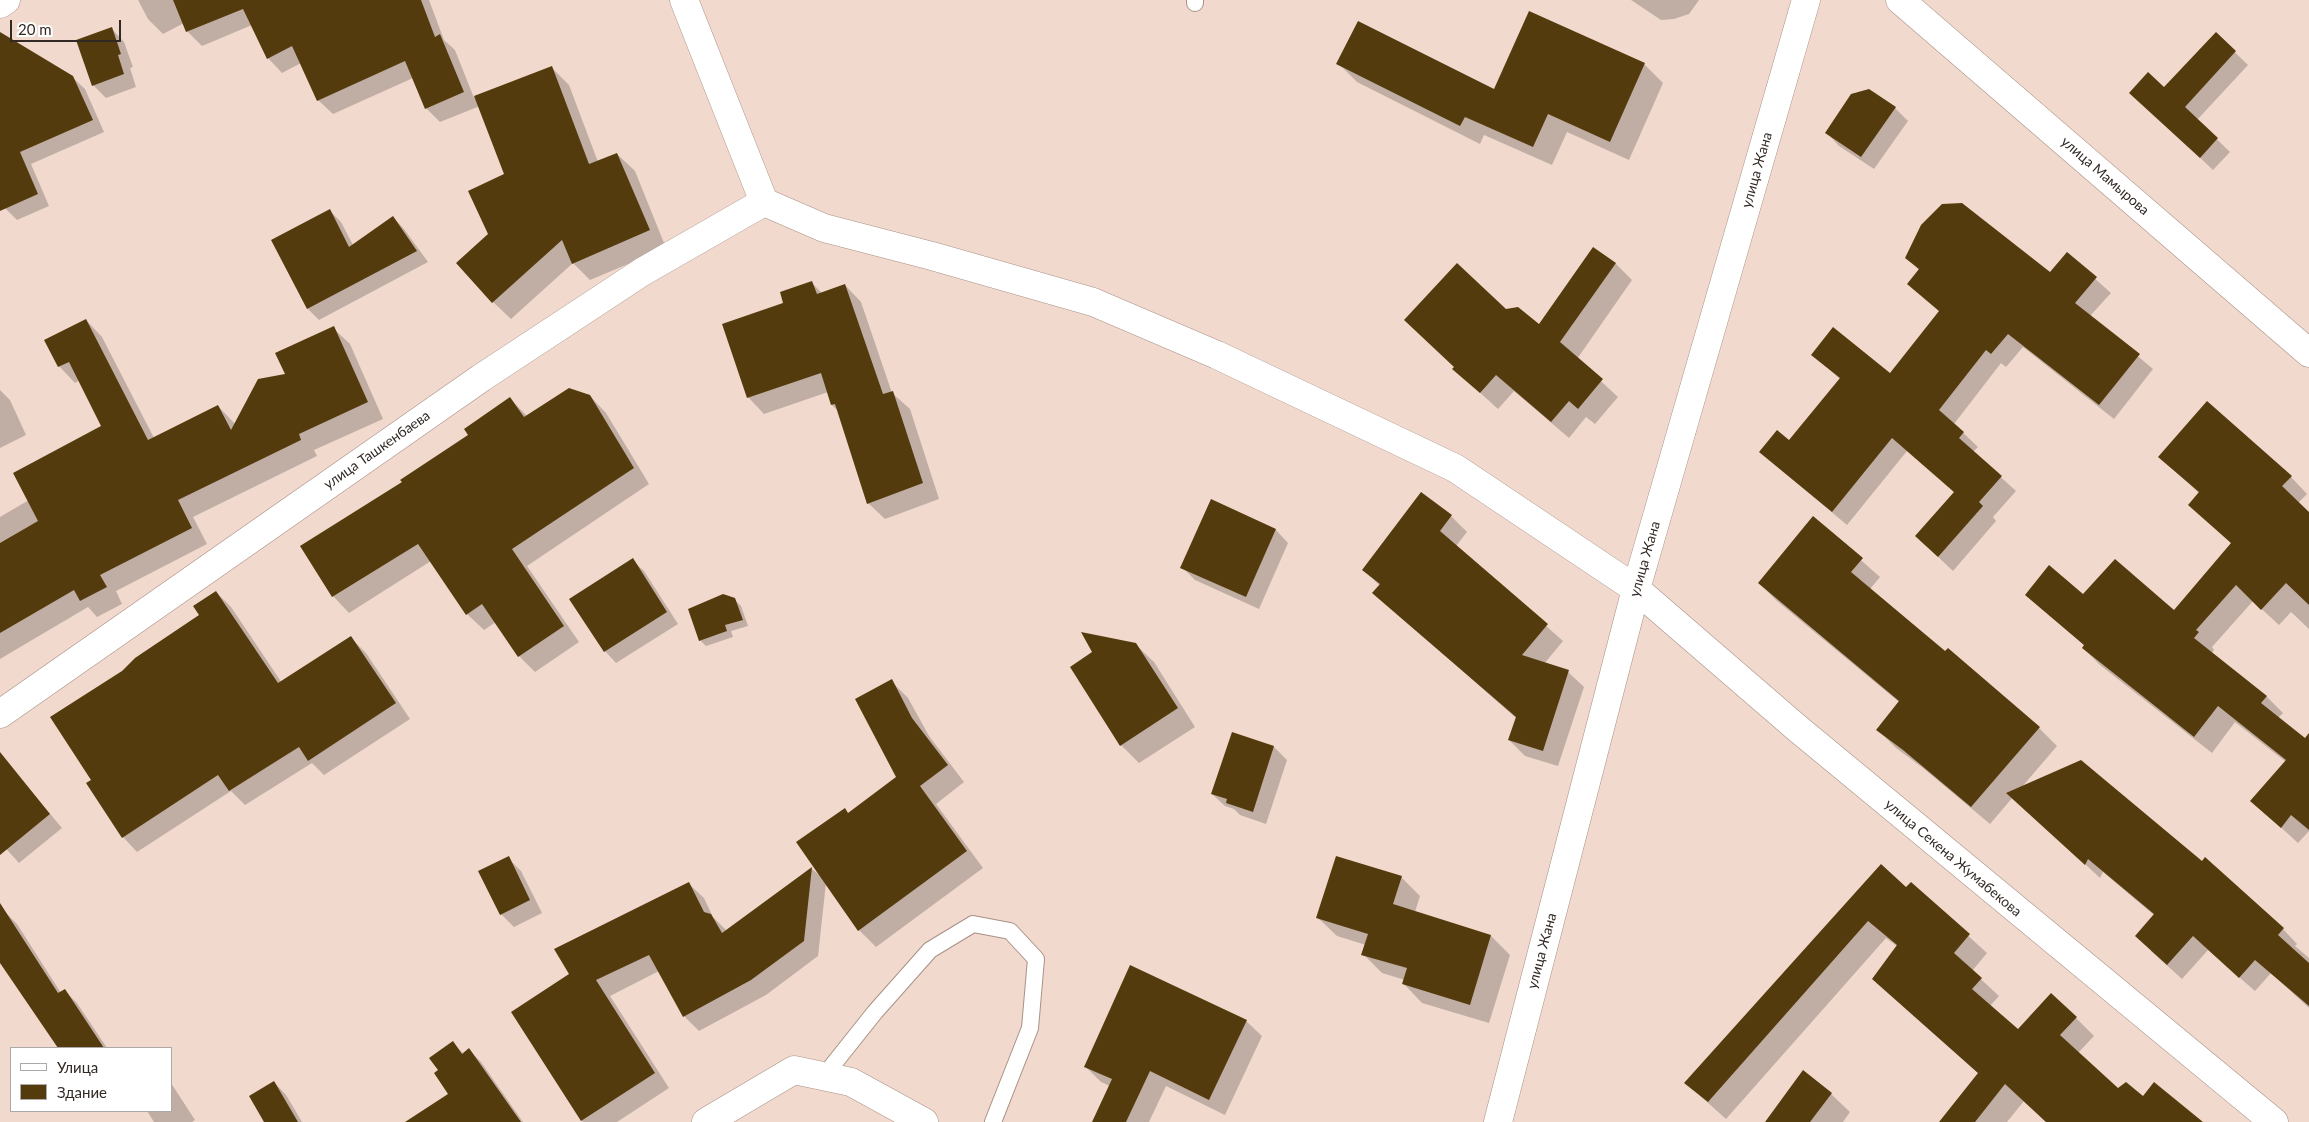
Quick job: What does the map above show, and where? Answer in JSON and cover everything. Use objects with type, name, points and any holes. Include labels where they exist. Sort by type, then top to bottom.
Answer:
[{"type":"street","points":[[0,4],[6,0]]},
{"type":"street","points":[[684,0],[764,202]]},
{"type":"street","name":"улица Жана","points":[[1498,1122],[1636,589],[1806,0]]},
{"type":"street","name":"улица Мамырова","points":[[1900,0],[2309,353]]},
{"type":"street","name":"улица Секена Жумабекова","points":[[764,202],[824,228],[932,256],[1093,302],[1218,356],[1455,468],[1636,589],[1859,779],[2274,1122]]},
{"type":"street","name":"улица Ташкенбаева","points":[[0,714],[481,378],[642,272],[764,202]]},
{"type":"street","points":[[706,1122],[794,1070],[851,1082],[924,1122]]},
{"type":"lane","points":[[824,1076],[875,1012],[930,950],[973,924],[1010,931],[1036,960],[1030,1028],[992,1122]]},
{"type":"building","points":[[173,0],[421,0],[435,37],[440,34],[464,92],[425,109],[405,61],[317,101],[292,46],[267,59],[243,9],[186,32]]},
{"type":"building","points":[[1529,11],[1645,63],[1610,142],[1548,114],[1533,147],[1465,117],[1460,126],[1336,64],[1358,21],[1494,89]]},
{"type":"building","points":[[112,27],[121,54],[118,55],[124,74],[92,86],[76,40]]},
{"type":"building","points":[[0,32],[73,76],[93,120],[20,152],[38,194],[0,211]]},
{"type":"building","points":[[2216,32],[2236,51],[2185,107],[2218,138],[2200,158],[2129,93],[2148,72],[2164,87]]},
{"type":"building","points":[[552,66],[589,164],[617,153],[650,230],[572,264],[562,240],[492,303],[456,263],[488,234],[468,191],[504,174],[474,96]]},
{"type":"building","points":[[1869,89],[1896,107],[1861,157],[1825,133],[1851,94]]},
{"type":"building","points":[[1962,203],[2050,272],[2067,252],[2097,277],[2075,303],[2140,354],[2099,405],[2008,334],[1991,354],[1986,350],[1939,410],[1964,432],[1959,438],[2002,476],[1979,502],[1983,506],[1938,557],[1915,536],[1954,492],[1892,438],[1832,512],[1759,452],[1777,430],[1789,440],[1840,378],[1811,355],[1833,327],[1890,373],[1939,311],[1907,284],[1919,269],[1905,258],[1921,225],[1942,204]]},
{"type":"building","points":[[330,209],[349,247],[393,216],[417,251],[307,309],[271,240]]},
{"type":"building","points":[[1593,247],[1616,263],[1560,342],[1603,379],[1578,409],[1569,401],[1551,422],[1496,375],[1480,393],[1452,369],[1454,367],[1404,320],[1457,263],[1506,309],[1518,307],[1539,324]]},
{"type":"building","points":[[812,281],[817,294],[845,284],[883,394],[893,391],[923,483],[867,504],[835,404],[831,405],[821,373],[747,398],[722,324],[783,303],[780,292]]},
{"type":"building","points":[[86,319],[148,440],[218,405],[231,430],[258,379],[285,374],[275,353],[334,326],[368,402],[299,434],[301,440],[178,500],[192,528],[100,575],[107,587],[80,601],[74,590],[0,633],[0,543],[38,521],[13,473],[101,426],[69,362],[58,367],[44,340]]},
{"type":"building","points":[[569,388],[590,395],[634,468],[512,549],[564,626],[518,657],[482,604],[466,615],[418,544],[332,597],[300,546],[402,482],[400,480],[468,435],[464,429],[510,397],[524,417]]},
{"type":"building","points":[[2207,401],[2292,476],[2282,486],[2309,512],[2309,605],[2286,583],[2261,610],[2236,585],[2196,630],[2199,632],[2194,638],[2267,696],[2261,703],[2305,738],[2309,733],[2309,830],[2291,815],[2281,828],[2250,801],[2286,760],[2218,706],[2194,737],[2082,648],[2084,645],[2025,595],[2049,565],[2083,594],[2115,559],[2174,610],[2231,543],[2188,505],[2199,492],[2158,457]]},
{"type":"building","points":[[1421,492],[1452,515],[1440,531],[1548,624],[1522,655],[1569,670],[1543,751],[1508,740],[1516,717],[1372,593],[1380,584],[1362,570]]},
{"type":"building","points":[[1211,499],[1276,529],[1246,597],[1180,568]]},
{"type":"building","points":[[1813,516],[1863,558],[1851,572],[1945,651],[1948,648],[2040,727],[1971,807],[1876,730],[1899,701],[1758,583]]},
{"type":"building","points":[[633,558],[667,612],[604,652],[569,599]]},
{"type":"building","points":[[216,591],[278,683],[351,636],[396,703],[308,761],[299,747],[229,791],[218,775],[122,838],[86,783],[91,780],[50,717],[122,671],[135,658],[199,615],[193,606]]},
{"type":"building","points":[[723,594],[735,598],[743,620],[725,625],[727,631],[699,641],[688,609]]},
{"type":"building","points":[[1081,632],[1136,643],[1178,708],[1120,746],[1070,667],[1092,652]]},
{"type":"building","points":[[892,679],[912,718],[948,765],[920,786],[967,851],[858,931],[796,842],[845,808],[848,813],[896,777],[855,699]]},
{"type":"building","points":[[1232,732],[1274,746],[1253,812],[1226,803],[1227,799],[1211,794]]},
{"type":"building","points":[[0,752],[50,814],[0,855]]},
{"type":"building","points":[[2081,760],[2202,861],[2205,857],[2284,928],[2278,935],[2309,963],[2309,1006],[2255,960],[2239,978],[2193,936],[2167,965],[2135,936],[2154,914],[2088,859],[2085,865],[2006,793]]},
{"type":"building","points":[[509,856],[530,900],[500,915],[478,871]]},
{"type":"building","points":[[1336,856],[1402,876],[1393,904],[1491,935],[1470,1005],[1402,984],[1407,968],[1361,955],[1368,934],[1316,918]]},
{"type":"building","points":[[1881,864],[1906,887],[1911,882],[1970,934],[1954,953],[1982,978],[1972,989],[2018,1029],[2051,993],[2077,1017],[2060,1035],[2118,1088],[2126,1082],[2143,1096],[2154,1082],[2203,1122],[2046,1122],[2005,1084],[1975,1122],[1939,1122],[1978,1073],[1872,979],[1897,945],[1868,921],[1708,1102],[1684,1083]]},
{"type":"building","points":[[812,867],[804,941],[751,980],[683,1017],[649,955],[596,980],[655,1073],[581,1121],[511,1012],[569,974],[554,949],[689,882],[704,912],[711,914],[722,933]]},
{"type":"building","points":[[0,903],[58,993],[65,989],[103,1047],[57,1047],[0,963]]},
{"type":"building","points":[[1130,965],[1247,1020],[1209,1100],[1150,1071],[1126,1122],[1092,1122],[1112,1079],[1084,1067]]},
{"type":"building","points":[[453,1041],[462,1054],[469,1048],[521,1122],[405,1122],[448,1094],[434,1073],[438,1070],[429,1058]]},
{"type":"building","points":[[1803,1070],[1832,1093],[1810,1122],[1765,1122]]},
{"type":"building","points":[[274,1081],[298,1122],[264,1122],[249,1096]]}]
